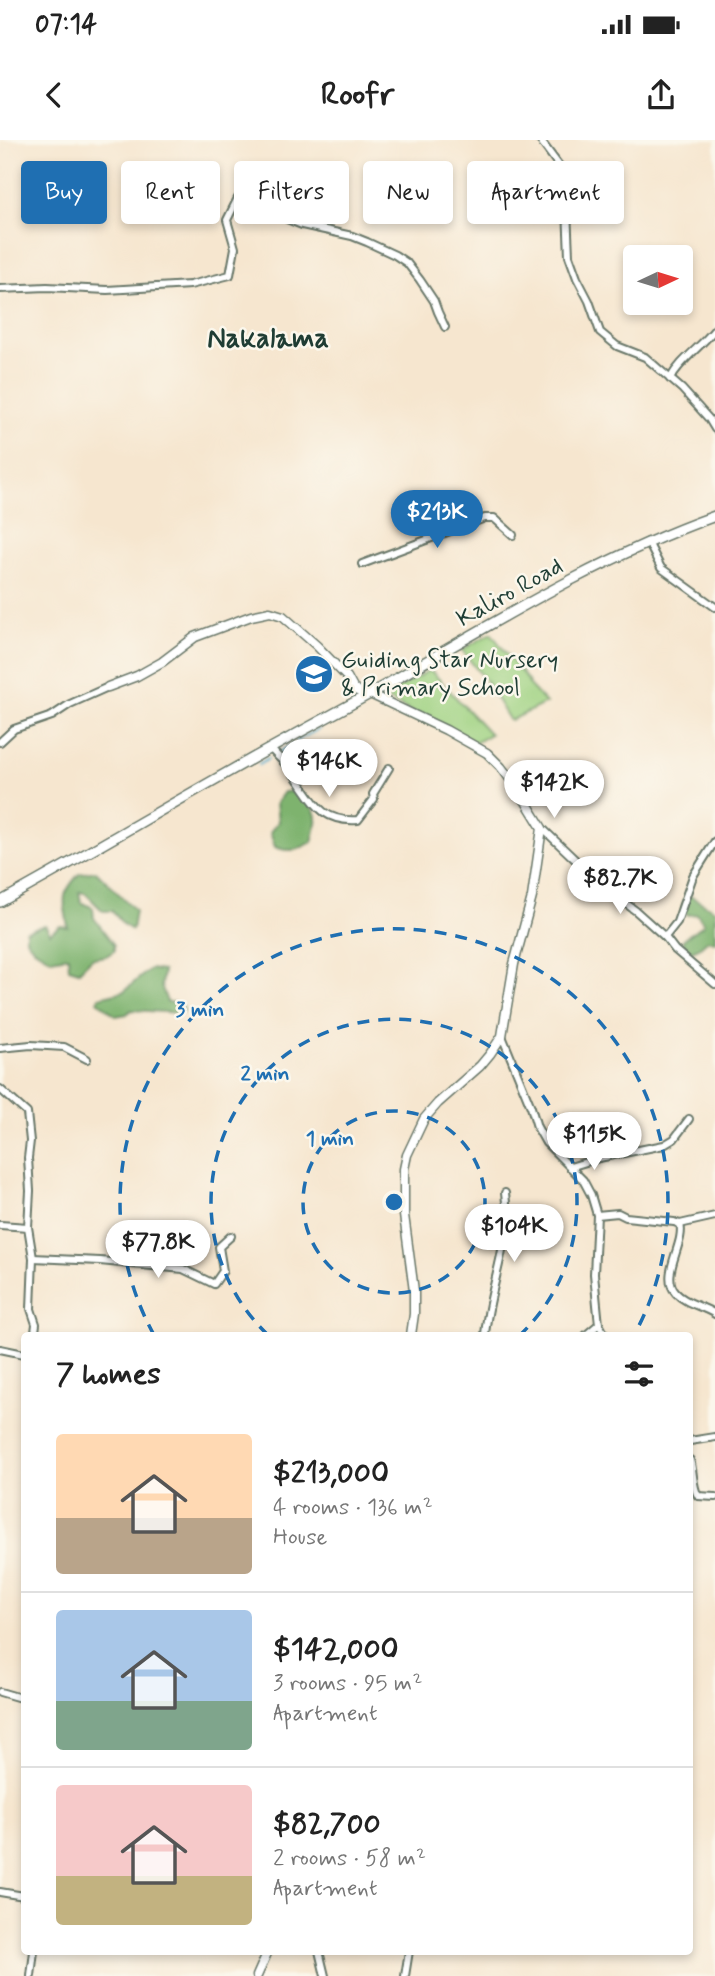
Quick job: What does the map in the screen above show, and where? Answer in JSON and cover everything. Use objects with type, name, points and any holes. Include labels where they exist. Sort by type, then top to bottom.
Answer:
[{"type":"main road","name":"Kaliro Road","points":[[0,902],[505,616],[648,542],[715,516]]},
{"type":"street","points":[[540,140],[560,167],[566,185],[569,256],[600,332],[617,346],[645,357],[682,388],[715,429]]},
{"type":"street","points":[[0,289],[47,287],[107,290],[190,285],[230,275],[235,248],[228,220],[238,198],[255,201],[294,222],[352,236],[395,255],[407,263],[420,280],[434,301],[445,327]]},
{"type":"street","points":[[670,379],[677,367],[715,328]]},
{"type":"street","points":[[362,564],[485,518],[494,518],[513,535]]},
{"type":"street","points":[[648,542],[660,568],[715,607]]},
{"type":"street","points":[[0,742],[14,729],[52,716],[70,704],[137,676],[162,662],[195,637],[251,616],[270,612],[283,616],[347,677],[354,690],[370,694],[479,747],[494,757],[542,828],[606,889],[636,911],[675,950],[715,984]]},
{"type":"street","points":[[271,749],[324,814],[344,821],[358,820],[364,813],[389,768]]},
{"type":"street","points":[[411,1332],[414,1291],[404,1215],[404,1169],[407,1155],[424,1119],[480,1066],[502,1036],[516,955],[532,897],[542,828]]},
{"type":"street","points":[[664,937],[677,922],[692,876],[715,841]]},
{"type":"street","points":[[502,1036],[537,1127],[546,1143],[583,1180],[591,1195],[597,1215],[594,1273],[600,1324],[604,1332]]},
{"type":"street","points":[[0,1048],[31,1045],[64,1047],[87,1059]]},
{"type":"street","points":[[0,1089],[27,1113],[30,1141],[28,1227],[33,1258],[31,1309],[36,1324],[35,1332]]},
{"type":"street","points":[[570,1167],[599,1158],[664,1145],[674,1139],[688,1119]]},
{"type":"street","points":[[485,1332],[487,1310],[500,1263],[508,1211],[505,1193]]},
{"type":"street","points":[[597,1215],[618,1213],[626,1217],[680,1224],[715,1216]]},
{"type":"street","points":[[680,1224],[682,1231],[672,1267],[671,1282],[674,1292],[715,1314]]},
{"type":"street","points":[[0,1225],[28,1227]]},
{"type":"street","points":[[33,1258],[183,1269],[214,1284],[223,1271],[219,1247],[231,1236]]},
{"type":"street","points":[[590,1332],[600,1324]]},
{"type":"street","points":[[0,1349],[21,1353]]},
{"type":"street","points":[[693,1440],[715,1436]]},
{"type":"street","points":[[693,1469],[698,1496],[715,1497]]},
{"type":"street","points":[[0,1692],[21,1698]]},
{"type":"street","points":[[0,1892],[21,1896]]},
{"type":"street","points":[[31,1976],[34,1955]]},
{"type":"street","points":[[257,1976],[266,1955]]},
{"type":"street","points":[[320,1955],[325,1976]]},
{"type":"street","points":[[405,1976],[408,1955]]},
{"type":"green space","points":[[491,633],[529,685],[546,703],[510,721],[485,680],[462,650]]},
{"type":"green space","points":[[430,670],[490,734],[473,744],[383,697]]},
{"type":"green space","points":[[297,791],[315,814],[316,825],[312,842],[294,850],[275,847],[270,832],[278,822],[276,803],[284,792]]},
{"type":"green space","points":[[96,871],[135,910],[132,930],[112,911],[103,911],[85,893],[79,892],[81,902],[93,908],[94,918],[114,945],[114,951],[106,956],[92,958],[79,971],[69,968],[68,956],[51,959],[34,949],[26,939],[26,931],[45,925],[50,933],[60,926],[68,927],[64,899],[68,888],[79,874]]},
{"type":"green space","points":[[690,896],[715,910],[715,942],[708,940],[690,952],[682,941],[704,924],[697,914],[688,915],[682,909],[683,903]]},
{"type":"green space","points":[[150,969],[163,971],[161,985],[167,1002],[178,1003],[184,1011],[131,1010],[127,1014],[116,1016],[98,1001],[99,997],[124,991]]},
{"type":"waterway","points":[[296,741],[319,729]]},
{"type":"waterway","points":[[277,754],[292,744]]},
{"type":"waterway","points":[[259,764],[269,758]]},
{"type":"place","name":"Guiding Star Nursery & Primary School","points":[[314,674]]},
{"type":"district","name":"Nakalama","points":[[268,339]]}]
